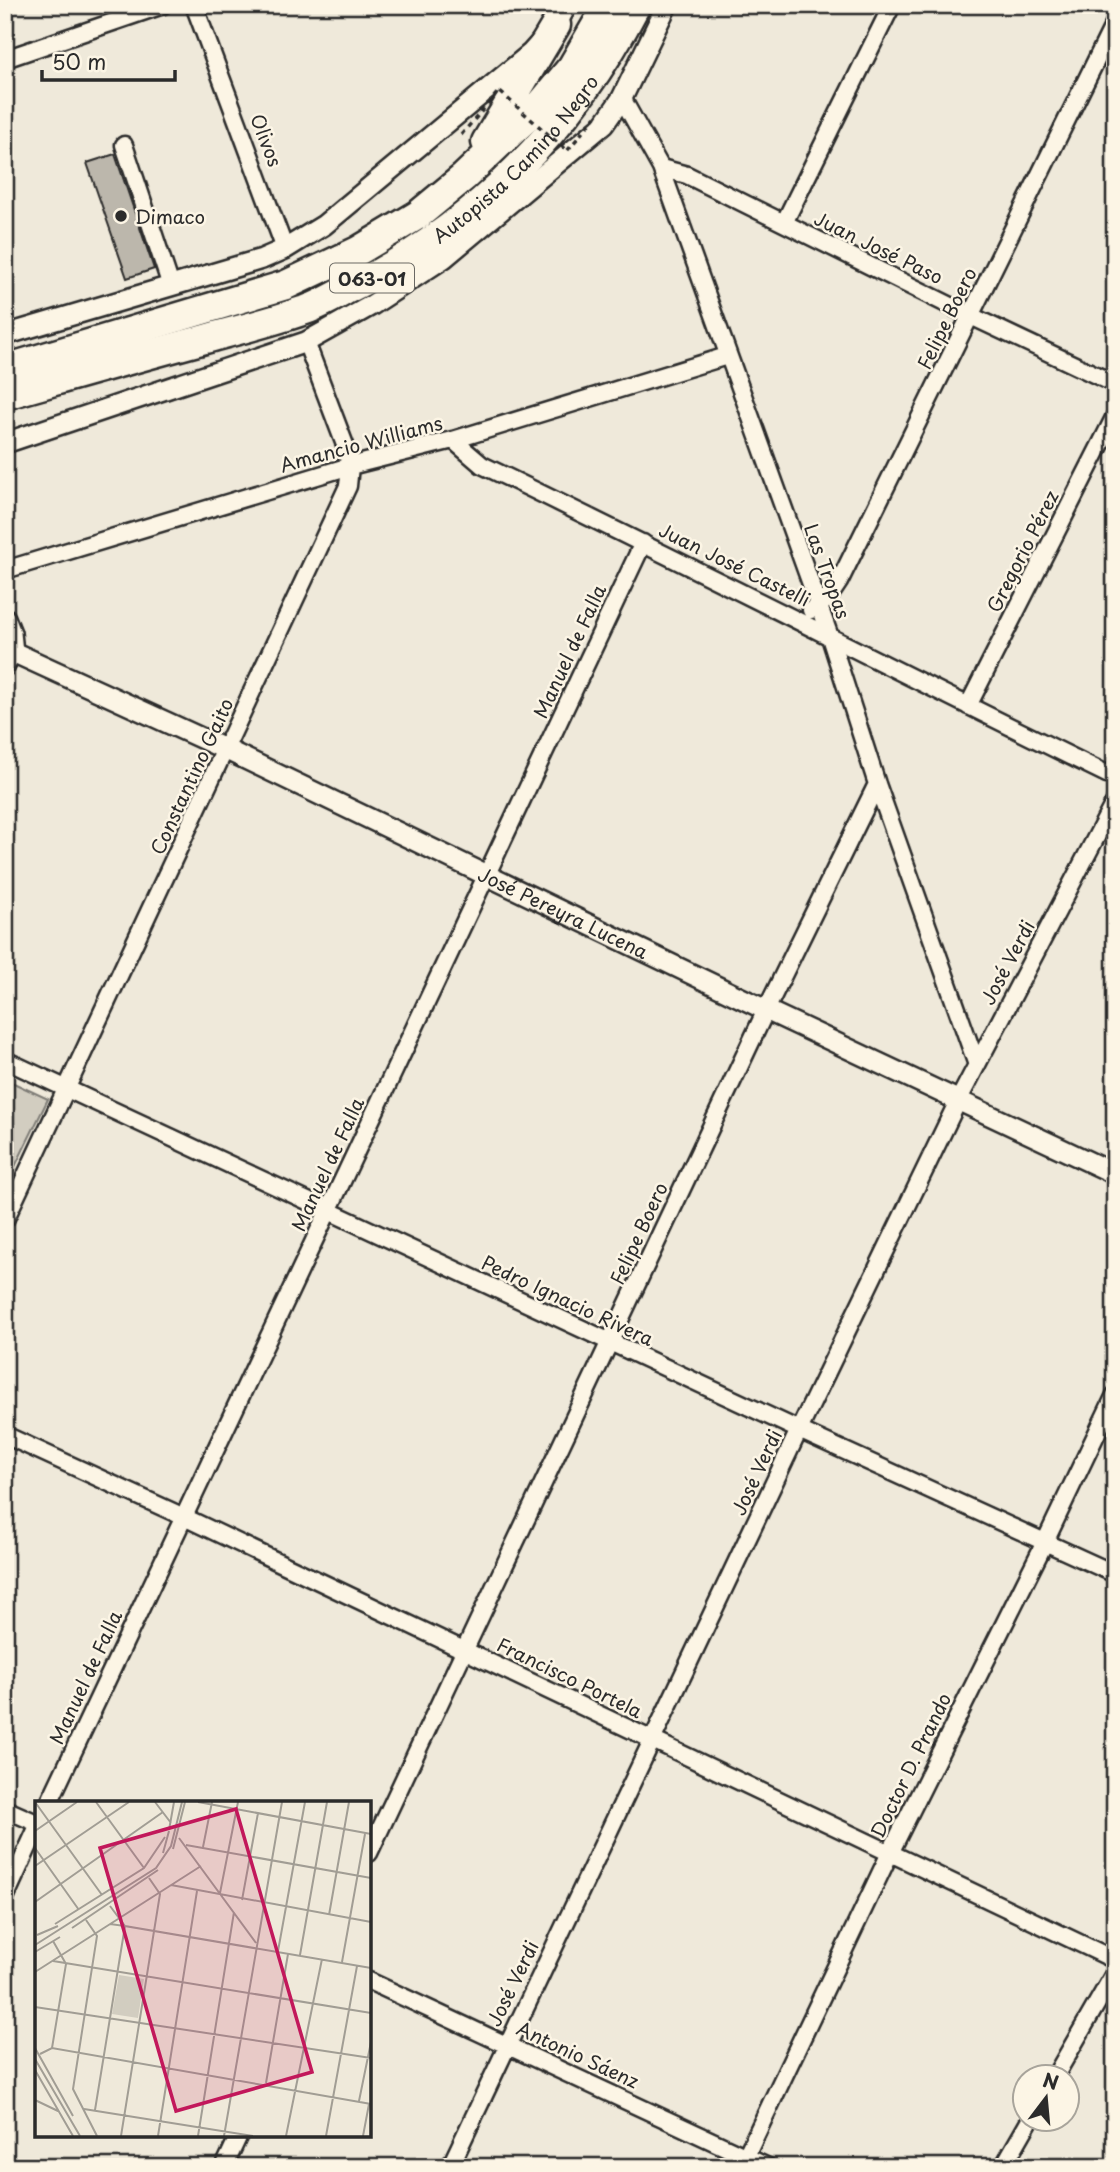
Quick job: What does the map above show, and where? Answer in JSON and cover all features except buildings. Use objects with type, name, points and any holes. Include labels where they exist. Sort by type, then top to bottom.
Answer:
[{"type":"highway","name":"Autopista Camino Negro","points":[[5,369],[286,285],[358,251],[418,215],[464,177],[542,103],[572,67],[608,5]]},
{"type":"highway","name":"Autopista Camino Negro","points":[[5,395],[304,311],[377,275],[420,250],[498,188],[546,140],[588,87],[636,5]]},
{"type":"highway","points":[[464,177],[561,15]]},
{"type":"street","points":[[5,59],[163,5]]},
{"type":"street","name":"Olivos","points":[[194,5],[285,249]]},
{"type":"street","points":[[5,443],[306,342],[444,258],[604,124],[622,98],[667,5]]},
{"type":"street","points":[[784,223],[892,5]]},
{"type":"street","points":[[5,335],[262,259],[285,249],[324,225],[531,53],[561,15]]},
{"type":"street","name":"Felipe Boero","points":[[797,619],[827,600],[839,582],[1115,22]]},
{"type":"street","name":"Las Tropas","points":[[622,98],[661,168],[829,634],[877,784],[977,1065]]},
{"type":"street","points":[[124,145],[171,286]]},
{"type":"street","name":"Juan José Paso","points":[[661,168],[687,175],[1115,384]]},
{"type":"street","name":"Constantino Gaito","points":[[5,1220],[227,750],[348,486],[350,466],[345,444],[306,342]]},
{"type":"street","name":"Amancio Williams","points":[[5,570],[350,466],[453,440],[727,356]]},
{"type":"street","name":"Gregorio Pérez","points":[[968,706],[1115,416]]},
{"type":"street","name":"Juan José Castelli","points":[[453,440],[482,465],[829,634],[1115,778]]},
{"type":"street","name":"Manuel de Falla","points":[[50,1801],[643,543]]},
{"type":"street","name":"José Pereyra Lucena","points":[[5,618],[11,632],[8,656],[227,750],[766,1010],[1115,1174]]},
{"type":"street","name":"Felipe Boero","points":[[371,1849],[766,1010],[877,784]]},
{"type":"street","name":"José Verdi","points":[[450,2167],[506,2044],[958,1101],[1115,802]]},
{"type":"street","name":"Pedro Ignacio Rivera","points":[[5,1060],[610,1343],[1115,1574]]},
{"type":"street","name":"Doctor D. Prando","points":[[746,2156],[890,1853],[1115,1395]]},
{"type":"street","name":"Francisco Portela","points":[[5,1435],[184,1517],[1115,1960]]},
{"type":"street","points":[[5,1809],[35,1822]]},
{"type":"street","points":[[5,1898],[35,1832]]},
{"type":"street","points":[[1062,2064],[1115,1972]]},
{"type":"street","name":"Antonio Sáenz","points":[[371,1982],[768,2167]]},
{"type":"street","points":[[1003,2167],[1022,2134]]},
{"type":"street","points":[[224,2167],[238,2137]]},
{"type":"path","points":[[461,135],[499,90],[568,151],[596,116]]},
{"type":"shaded area","points":[[5,1079],[48,1099],[5,1187]]},
{"type":"place","name":"Dimaco","points":[[121,216]]}]
